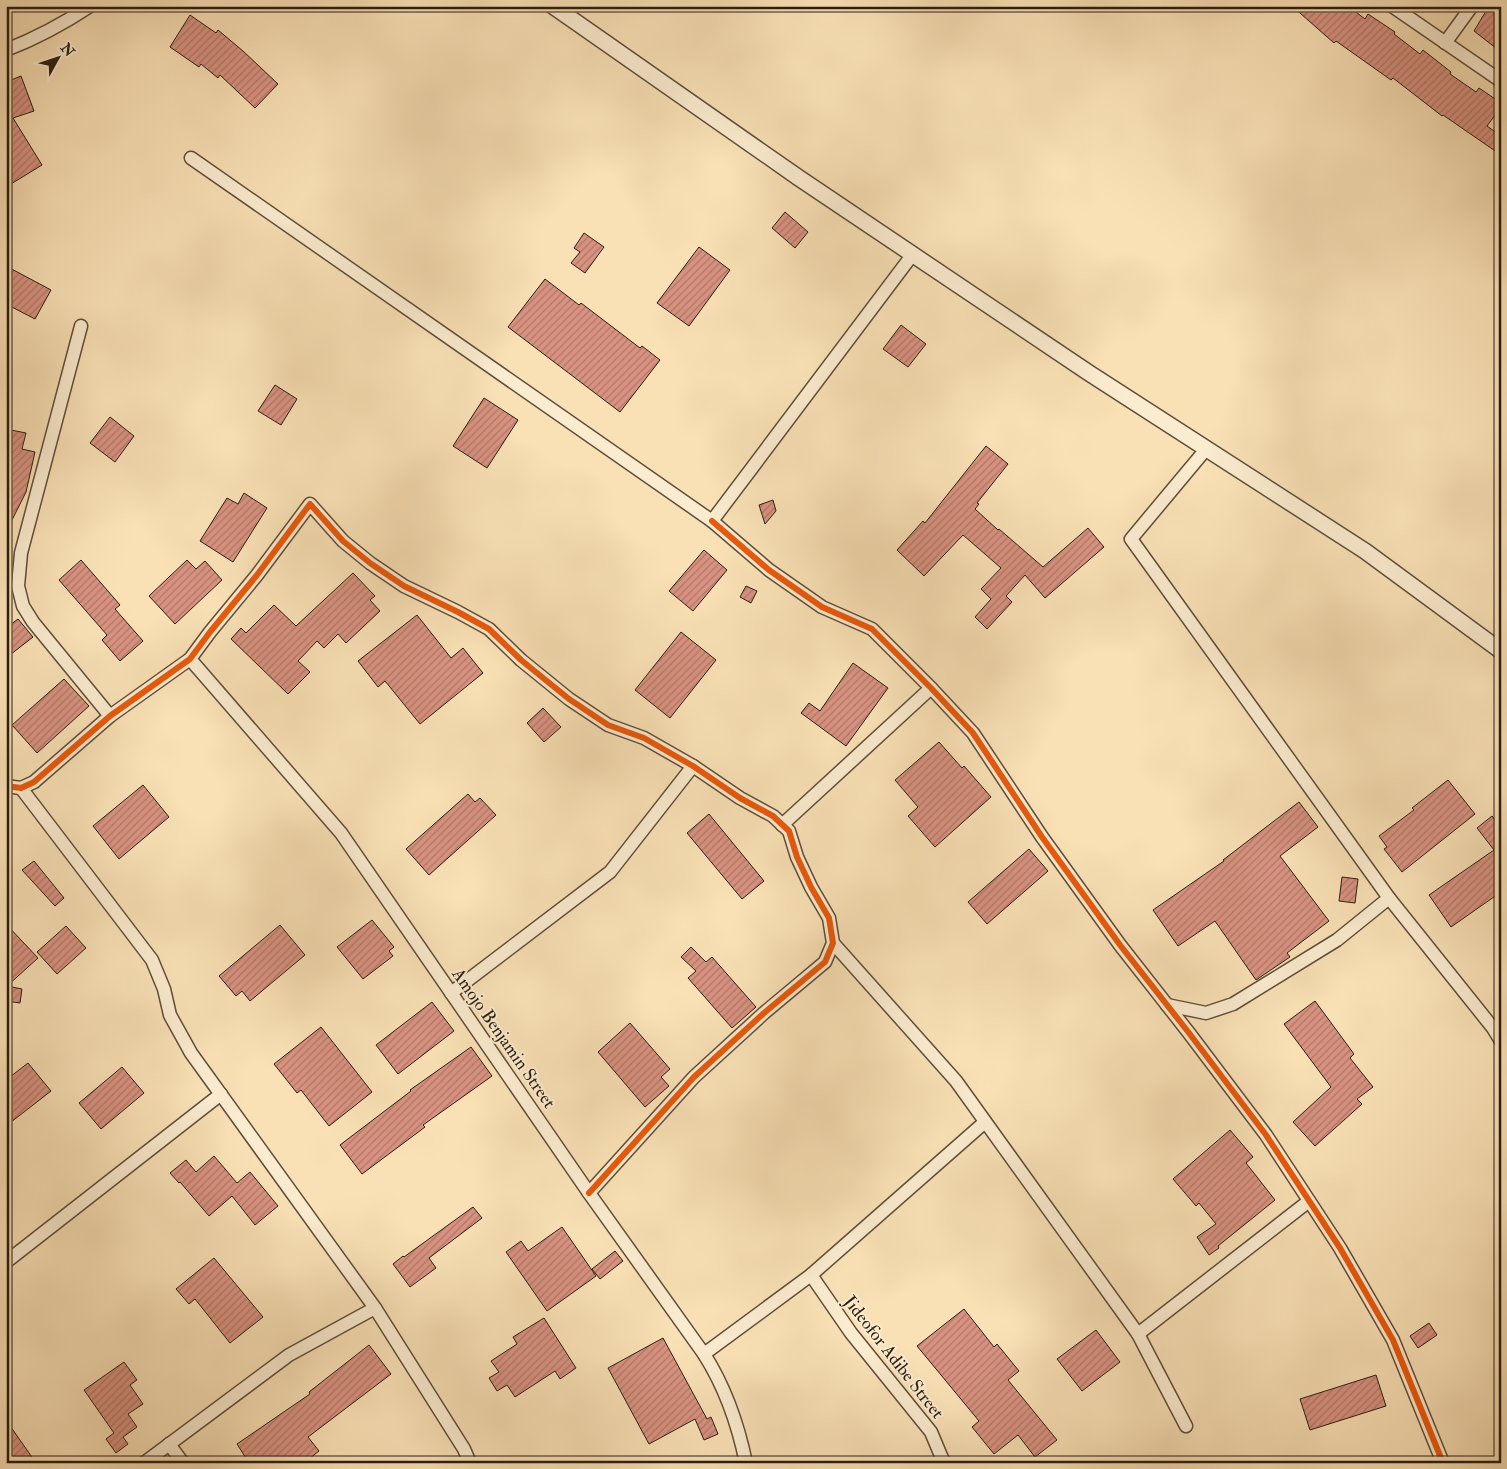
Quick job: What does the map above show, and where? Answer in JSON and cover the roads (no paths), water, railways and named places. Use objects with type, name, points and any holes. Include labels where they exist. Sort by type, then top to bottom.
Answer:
[{"type":"street","points":[[6,50],[40,36],[68,21],[90,6]]},
{"type":"street","points":[[553,6],[798,178],[1089,373],[1365,551],[1501,651]]},
{"type":"street","points":[[1392,6],[1501,81]]},
{"type":"street","points":[[1445,43],[1472,6]]},
{"type":"street","points":[[191,158],[712,521],[769,570],[822,607],[872,629],[931,688],[973,733],[1064,868],[1120,945],[1168,1005],[1266,1135],[1340,1248],[1393,1340],[1443,1463]]},
{"type":"street","points":[[712,521],[913,254]]},
{"type":"street","points":[[81,326],[21,553],[18,586],[23,606],[33,622],[110,716]]},
{"type":"street","points":[[1207,448],[1131,539],[1389,898],[1493,1028],[1501,1041]]},
{"type":"street","points":[[6,786],[21,788],[34,782],[110,716],[190,660],[310,504],[343,541],[370,563],[397,582],[489,629],[521,660],[569,699],[608,725],[644,738],[693,766],[740,798],[773,816],[789,831],[797,857],[829,918],[833,943],[825,962],[764,1013],[694,1077],[589,1193]]},
{"type":"street","name":"Amojo Benjamin Street","points":[[190,660],[341,833],[589,1193],[704,1354],[718,1378],[728,1401],[746,1463]]},
{"type":"street","points":[[782,825],[931,688]]},
{"type":"street","points":[[452,993],[610,872],[693,766]]},
{"type":"street","points":[[21,788],[152,960],[164,989],[170,1015],[191,1052],[375,1308],[464,1449],[470,1463]]},
{"type":"street","points":[[1168,1005],[1206,1013],[1234,1004],[1337,940],[1389,898]]},
{"type":"street","points":[[833,943],[956,1081],[1138,1334],[1186,1426]]},
{"type":"street","points":[[9,1256],[221,1094]]},
{"type":"street","points":[[704,1354],[811,1276],[985,1122]]},
{"type":"street","points":[[1138,1334],[1309,1201]]},
{"type":"street","name":"Jideofor Adibe Street","points":[[811,1276],[851,1333],[931,1432],[944,1463]]},
{"type":"street","points":[[144,1463],[289,1355],[375,1308]]},
{"type":"street","points":[[169,1444],[183,1463]]}]
